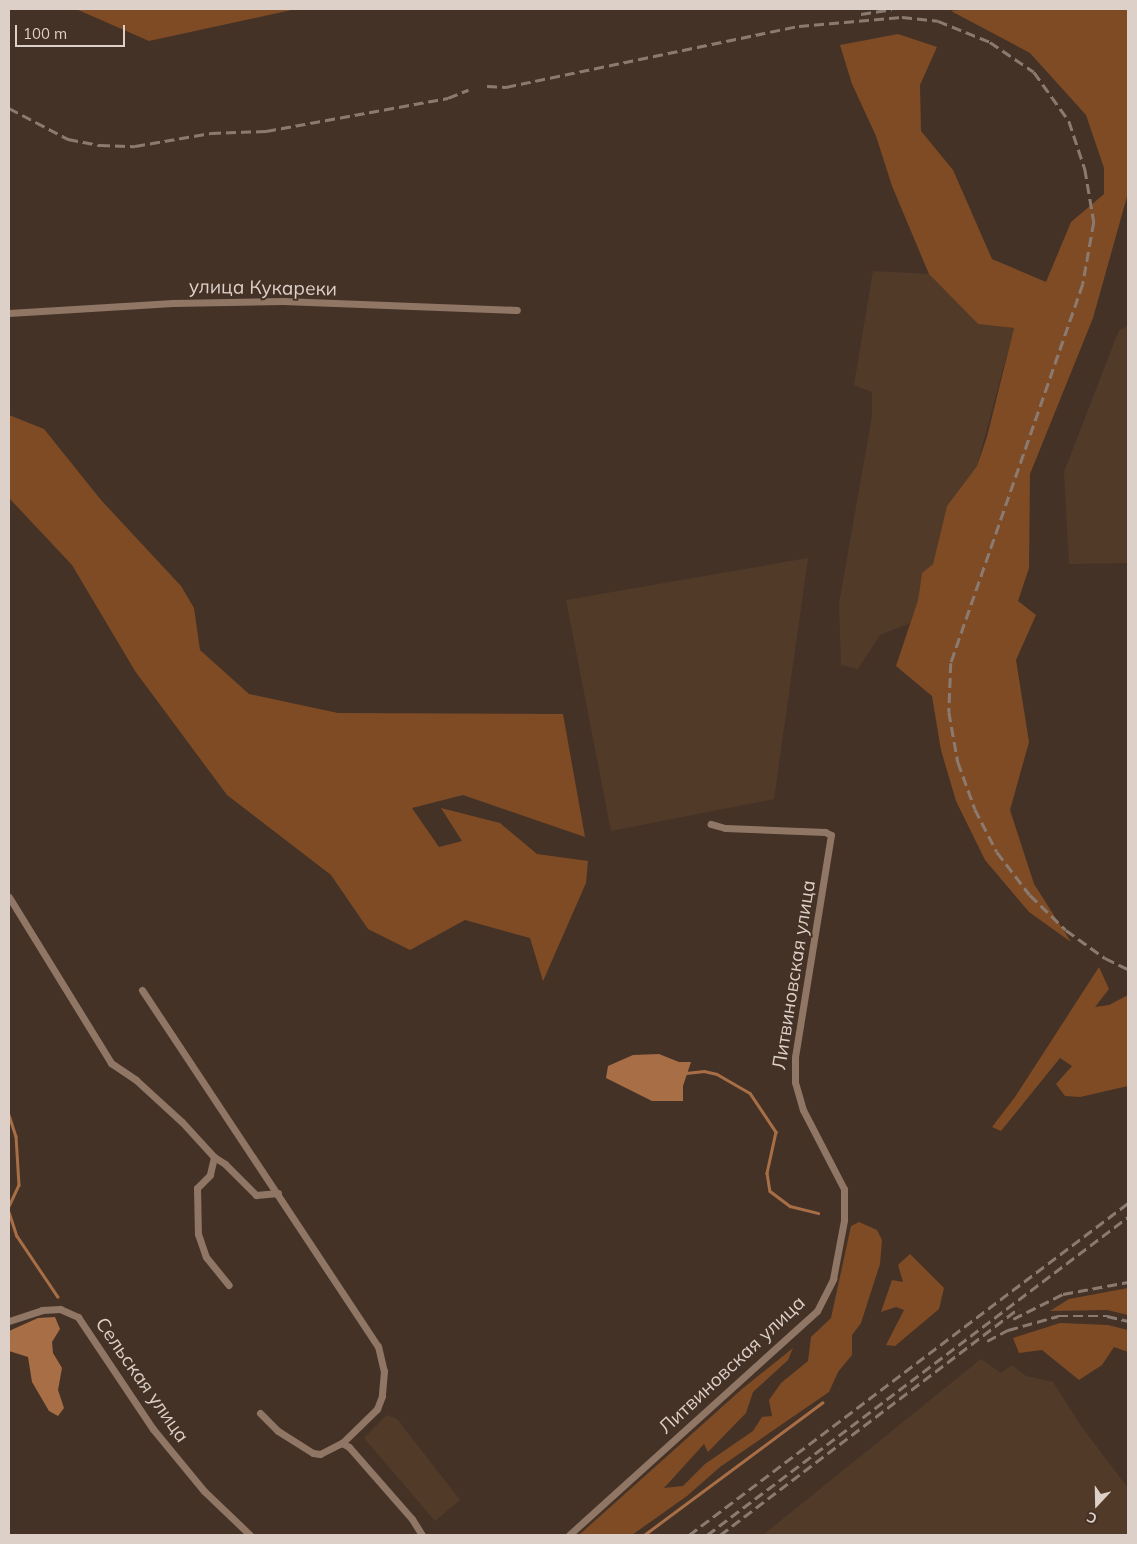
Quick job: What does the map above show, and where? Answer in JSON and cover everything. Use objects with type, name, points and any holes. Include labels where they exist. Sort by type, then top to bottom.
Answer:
[{"type":"street","name":"улица Кукареки","points":[[9,313],[173,302],[283,301],[516,310]]},
{"type":"street","name":"Литвиновская улица","points":[[569,1535],[817,1311],[833,1279],[844,1220],[844,1189],[803,1110],[795,1082],[795,1057],[831,835],[711,824]]},
{"type":"street","points":[[9,897],[110,1063],[143,1086],[214,1157],[225,1164],[256,1195],[278,1193]]},
{"type":"street","points":[[142,990],[378,1346],[384,1371],[382,1396],[377,1409],[342,1443],[320,1454],[312,1453],[278,1430],[260,1413]]},
{"type":"street","points":[[214,1157],[210,1175],[197,1188],[198,1234],[206,1257],[230,1285]]},
{"type":"street","name":"Сельская улица","points":[[9,1321],[42,1310],[60,1310],[78,1316],[153,1429],[204,1491],[250,1535]]},
{"type":"street","points":[[342,1443],[412,1519],[422,1535]]},
{"type":"shaded area","points":[[76,9],[296,9],[149,41]]},
{"type":"shaded area","points":[[965,9],[1128,9],[1128,193],[1093,318],[1030,474],[1029,568],[1018,601],[1036,615],[1016,660],[1029,742],[1010,810],[1034,884],[1071,942],[1029,912],[985,860],[956,801],[941,750],[932,696],[896,666],[918,600],[922,573],[933,564],[947,506],[977,466],[987,437],[1014,328],[978,324],[929,274],[892,186],[876,136],[852,84],[840,45],[898,34],[937,47],[920,85],[921,131],[953,170],[992,259],[1046,282],[1071,222],[1104,194],[1104,168],[1086,115],[1030,53],[951,11]]},
{"type":"shaded area","points":[[873,271],[929,274],[978,324],[1014,328],[977,466],[947,506],[933,564],[922,573],[918,600],[910,623],[880,635],[858,669],[841,665],[839,604],[872,416],[872,392],[854,385]]},
{"type":"shaded area","points":[[1128,326],[1128,563],[1069,564],[1064,472],[1119,330]]},
{"type":"shaded area","points":[[9,415],[44,429],[101,500],[181,586],[194,608],[200,650],[249,694],[338,713],[563,714],[585,837],[463,795],[412,808],[439,847],[462,841],[441,808],[500,823],[537,854],[588,861],[586,883],[543,981],[530,938],[465,920],[410,950],[368,929],[331,875],[227,795],[135,671],[72,565],[9,498]]},
{"type":"shaded area","points":[[808,558],[774,799],[611,831],[566,600]]},
{"type":"shaded area","points":[[1099,967],[1109,989],[1095,1007],[1109,1005],[1128,995],[1128,1086],[1080,1097],[1065,1096],[1056,1084],[1072,1066],[1060,1058],[1001,1131],[992,1127],[1015,1097]]},
{"type":"shaded area","points":[[659,1054],[679,1062],[691,1062],[683,1086],[683,1101],[652,1101],[606,1078],[608,1066],[633,1055]]},
{"type":"shaded area","points":[[859,1222],[877,1230],[882,1240],[880,1264],[861,1323],[852,1335],[852,1355],[838,1372],[829,1392],[720,1467],[687,1496],[632,1535],[579,1535],[742,1389],[793,1348],[788,1360],[753,1392],[746,1413],[708,1452],[704,1444],[664,1488],[683,1486],[705,1464],[753,1431],[762,1417],[772,1416],[769,1400],[781,1383],[808,1361],[811,1337],[831,1318],[851,1226]]},
{"type":"shaded area","points":[[910,1254],[944,1288],[939,1309],[895,1346],[886,1345],[904,1310],[896,1307],[881,1312],[892,1280],[903,1282],[898,1265]]},
{"type":"shaded area","points":[[1128,1288],[1128,1315],[1107,1310],[1050,1311],[1069,1299]]},
{"type":"shaded area","points":[[55,1317],[60,1329],[52,1342],[53,1353],[62,1368],[58,1390],[64,1408],[58,1416],[49,1411],[32,1382],[28,1357],[9,1351],[9,1331],[38,1318]]},
{"type":"shaded area","points":[[1060,1323],[1108,1325],[1128,1330],[1128,1352],[1114,1347],[1102,1365],[1079,1380],[1042,1350],[1019,1353],[1013,1338]]},
{"type":"shaded area","points":[[981,1359],[1001,1373],[1012,1365],[1026,1376],[1053,1382],[1081,1426],[1128,1488],[1128,1535],[763,1535]]},
{"type":"shaded area","points":[[387,1415],[397,1419],[460,1500],[435,1521],[364,1438]]},
{"type":"waterway","points":[[686,1073],[704,1071],[717,1074],[750,1093],[776,1132],[767,1173],[770,1191],[790,1206],[818,1213]]},
{"type":"waterway","points":[[9,1115],[16,1136],[19,1185],[9,1206]]},
{"type":"waterway","points":[[9,1212],[17,1236],[58,1297]]},
{"type":"waterway","points":[[644,1535],[822,1403]]},
{"type":"railway","points":[[861,14],[892,9]]},
{"type":"railway","points":[[487,86],[506,87],[799,26],[902,17],[938,21],[990,42],[1034,72],[1069,121],[1085,169],[1094,222],[1083,284],[951,663],[949,712],[958,762],[975,809],[997,852],[1030,895],[1066,930],[1105,958],[1128,969]]},
{"type":"railway","points":[[9,108],[68,139],[100,145],[135,146],[211,133],[266,131],[448,98],[468,90]]},
{"type":"railway","points":[[689,1535],[1128,1203]]},
{"type":"railway","points":[[707,1535],[1128,1217]]},
{"type":"railway","points":[[1013,1319],[1063,1294],[1128,1282]]},
{"type":"railway","points":[[720,1535],[1019,1308]]},
{"type":"railway","points":[[987,1341],[1008,1330],[1058,1316],[1107,1316],[1128,1321]]}]
